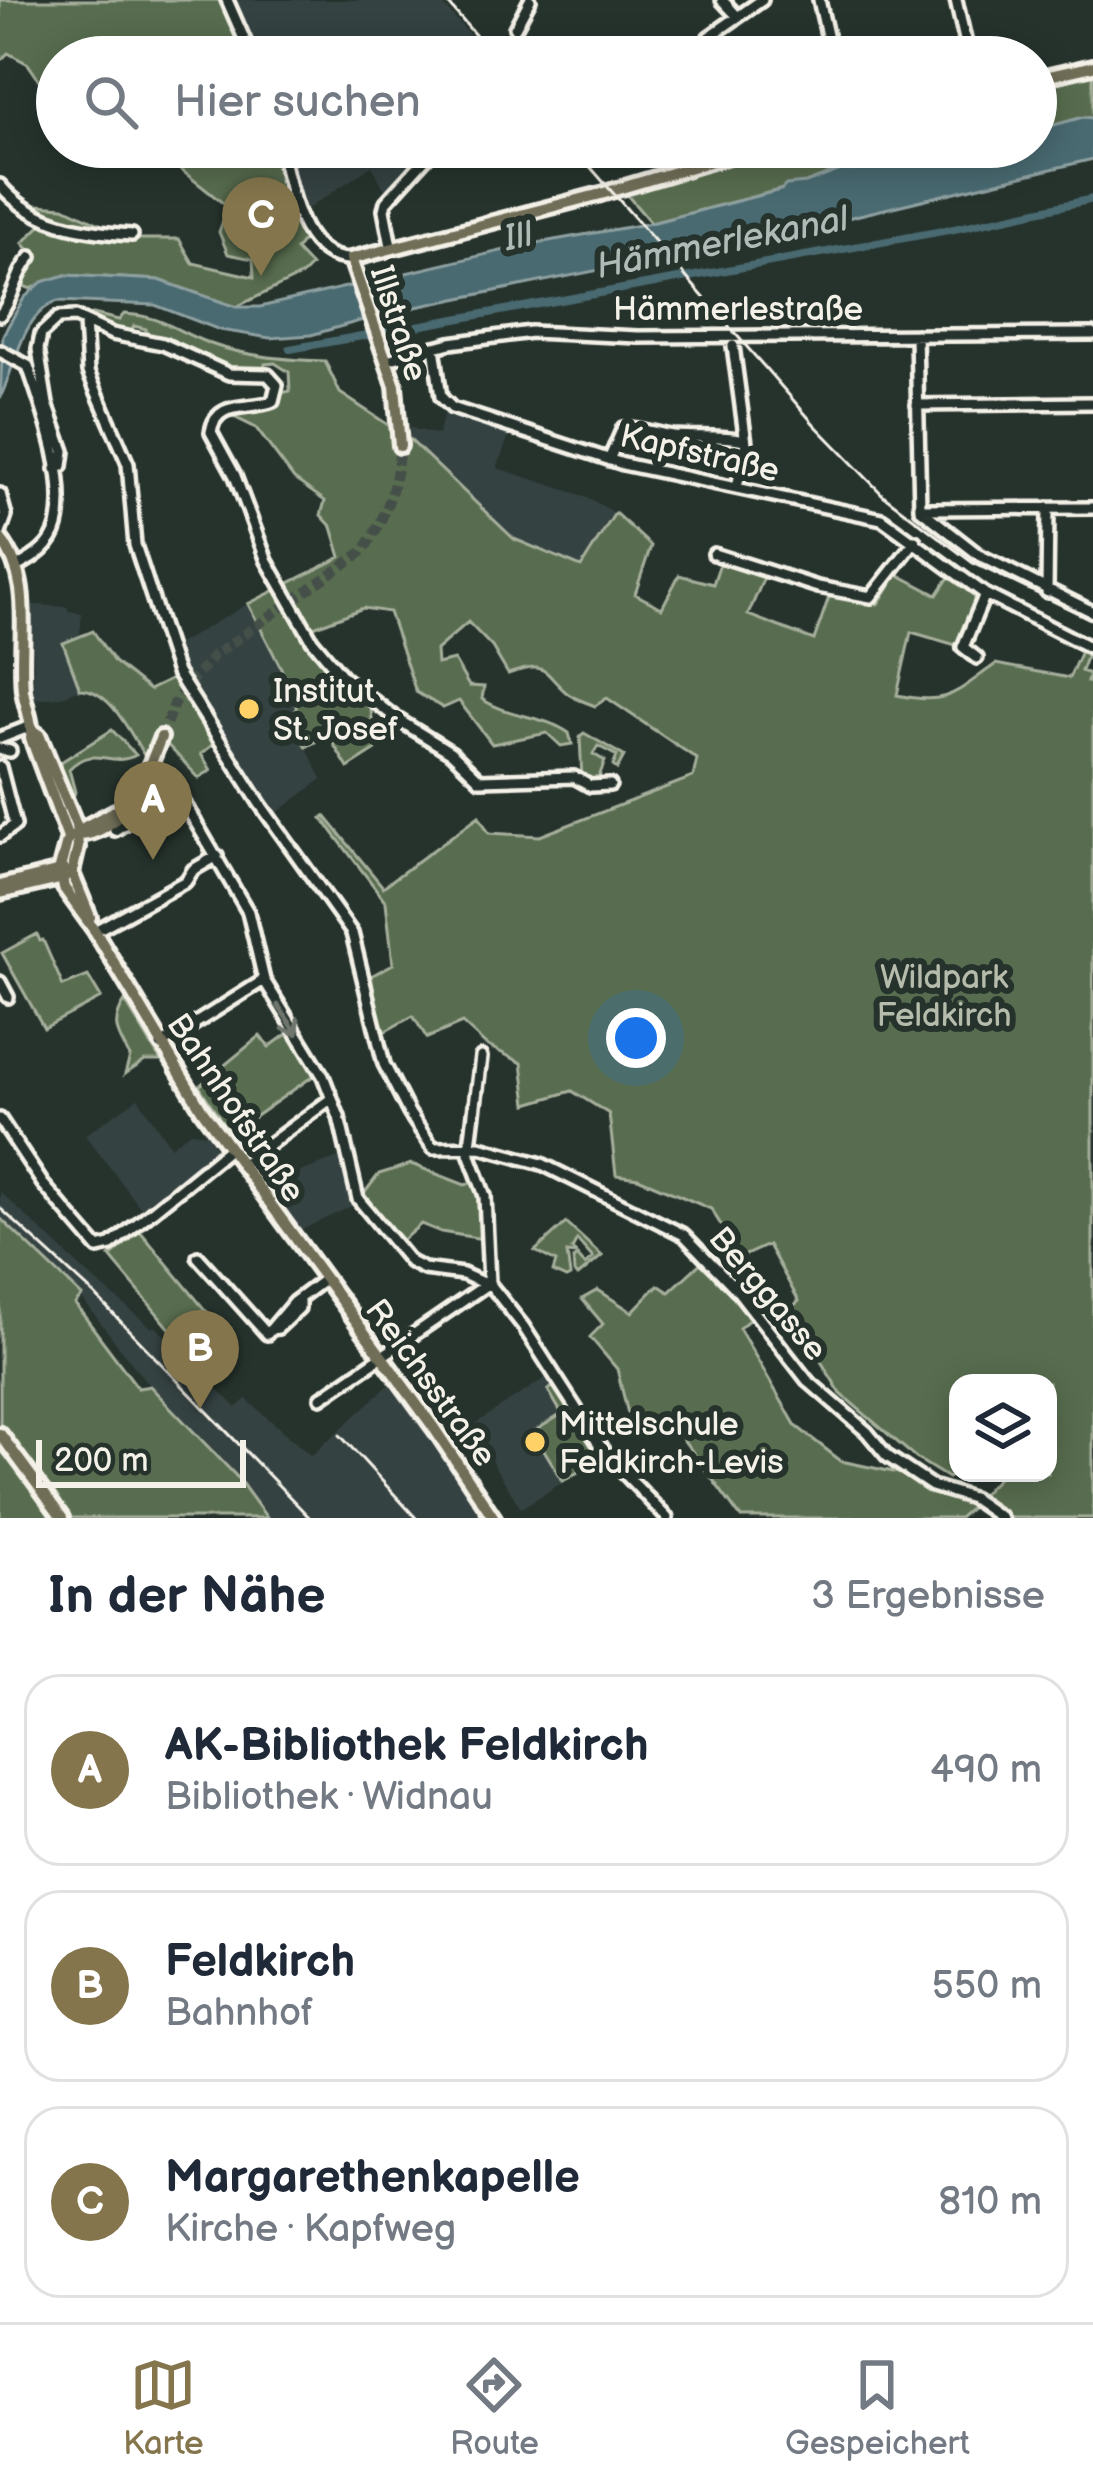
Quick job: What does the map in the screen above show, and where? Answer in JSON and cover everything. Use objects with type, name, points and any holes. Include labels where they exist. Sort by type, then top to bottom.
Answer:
[{"type":"main road","points":[[1057,74],[1093,66]]},
{"type":"main road","name":"Illstraße","points":[[400,446],[398,398],[351,259],[602,194],[682,168]]},
{"type":"main road","points":[[0,535],[18,566],[24,695],[31,738],[73,836],[65,874],[0,890]]},
{"type":"main road","points":[[73,836],[93,833],[129,803],[161,737]]},
{"type":"main road","name":"Bahnhofstraße","points":[[65,874],[161,1045],[325,1279]]},
{"type":"main road","name":"Reichsstraße","points":[[325,1279],[494,1518]]},
{"type":"main road","points":[[0,1434],[62,1518]]},
{"type":"street","points":[[227,0],[243,36]]},
{"type":"street","points":[[515,28],[530,0]]},
{"type":"street","points":[[722,0],[738,16]]},
{"type":"street","points":[[711,36],[762,0]]},
{"type":"street","points":[[820,0],[828,36]]},
{"type":"street","points":[[956,0],[964,36]]},
{"type":"street","points":[[287,168],[314,245],[331,256],[351,259]]},
{"type":"street","points":[[391,246],[386,202],[417,168]]},
{"type":"street","points":[[0,185],[20,206],[44,220],[132,235]]},
{"type":"street","points":[[0,315],[15,296],[22,266],[31,257]]},
{"type":"street","points":[[56,469],[62,466],[64,451],[42,384],[38,341],[63,316],[112,334],[164,344],[229,374],[268,375],[278,389],[276,398],[268,404],[218,413],[211,432],[236,476],[270,568],[312,640],[343,677],[452,753],[480,780],[574,777],[590,786],[610,785]]},
{"type":"street","name":"Berggasse","points":[[85,322],[88,372],[128,464],[135,545],[177,673],[226,753],[352,933],[382,1059],[409,1113],[434,1148],[470,1146],[542,1164],[684,1235],[737,1290],[807,1380],[868,1432],[887,1456],[932,1486],[972,1498],[1001,1518]]},
{"type":"street","name":"Hämmerlestraße","points":[[387,360],[434,347],[531,332],[638,338],[1093,334]]},
{"type":"street","points":[[916,335],[920,509]]},
{"type":"street","points":[[733,346],[745,440],[737,488]]},
{"type":"street","name":"Kapfstraße","points":[[434,347],[444,403],[609,460],[882,519],[985,594],[1093,649]]},
{"type":"street","points":[[0,351],[24,362],[48,429],[56,469],[59,510],[54,533],[36,556],[18,566]]},
{"type":"street","points":[[917,405],[1093,403]]},
{"type":"street","points":[[609,460],[622,428],[745,440]]},
{"type":"street","points":[[0,494],[6,516],[0,535]]},
{"type":"street","points":[[1047,592],[1048,508]]},
{"type":"street","points":[[920,509],[1093,508]]},
{"type":"street","points":[[920,509],[979,555],[1093,612]]},
{"type":"street","points":[[715,554],[862,598],[878,593],[915,541]]},
{"type":"street","points":[[1034,586],[1047,547]]},
{"type":"street","points":[[976,658],[963,647],[985,594]]},
{"type":"street","points":[[0,738],[32,729]]},
{"type":"street","points":[[0,836],[13,829],[15,819],[1,772]]},
{"type":"street","points":[[116,830],[167,796],[178,794],[248,912],[263,980],[311,1054],[332,1098],[353,1186],[384,1233],[416,1265],[487,1284],[523,1326],[604,1452],[667,1518]]},
{"type":"street","points":[[129,803],[146,809]]},
{"type":"street","points":[[95,931],[186,881],[193,870],[217,856]]},
{"type":"street","points":[[161,1045],[263,980]]},
{"type":"street","points":[[0,982],[8,997]]},
{"type":"street","points":[[481,1057],[470,1146],[484,1196],[487,1284]]},
{"type":"street","points":[[241,1165],[332,1098]]},
{"type":"street","points":[[0,1121],[98,1248],[111,1245],[230,1148]]},
{"type":"street","points":[[198,1257],[267,1334],[284,1312],[325,1279]]},
{"type":"street","points":[[321,1398],[487,1284]]},
{"type":"shaded area","points":[[227,0],[439,0],[471,36],[243,36]]},
{"type":"shaded area","points":[[287,168],[369,168],[301,213]]},
{"type":"shaded area","points":[[373,168],[408,168],[386,192]]},
{"type":"shaded area","points":[[447,405],[512,427],[497,468],[584,496],[615,513],[581,567],[514,539],[408,438],[411,428],[438,435]]},
{"type":"shaded area","name":"Institut St. Josef","points":[[248,604],[296,697],[296,727],[322,779],[274,815],[183,678],[173,647]]},
{"type":"shaded area","points":[[33,605],[68,607],[68,611],[82,613],[80,634],[63,643],[80,689],[34,699]]},
{"type":"shaded area","points":[[138,1098],[170,1146],[191,1132],[207,1134],[217,1151],[144,1212],[85,1135]]},
{"type":"shaded area","points":[[344,1156],[358,1203],[299,1231],[265,1185]]},
{"type":"shaded area","points":[[0,1192],[92,1278],[155,1326],[237,1408],[246,1399],[311,1456],[399,1376],[496,1518],[267,1518],[237,1477],[144,1379],[67,1279],[0,1218]]},
{"type":"shaded area","name":"Mittelschule Feldkirch-Levis","points":[[547,1377],[602,1458],[521,1508],[470,1427]]},
{"type":"green space","points":[[0,0],[227,0],[243,36],[36,36],[36,76],[28,64],[8,53],[0,61]]},
{"type":"green space","points":[[1093,66],[1093,118],[1057,126],[1057,74]]},
{"type":"green space","points":[[179,168],[287,168],[308,234],[296,250],[311,266],[236,307],[159,280],[65,275],[31,289],[21,285],[24,269],[35,257],[23,243],[40,226],[36,205],[64,207],[131,239],[179,239],[193,263],[254,277],[253,259],[228,254],[219,232],[228,207]]},
{"type":"green space","points":[[688,168],[862,168],[843,169],[651,223],[621,188]]},
{"type":"green space","name":"Wildpark Feldkirch","points":[[93,314],[119,320],[124,314],[147,317],[247,354],[325,361],[340,393],[408,438],[514,539],[581,567],[615,513],[651,546],[635,594],[662,608],[679,575],[713,584],[721,560],[765,575],[748,615],[814,640],[830,594],[878,604],[897,574],[937,595],[949,577],[980,596],[959,646],[911,632],[897,695],[940,698],[996,664],[1069,678],[1082,649],[1088,652],[1081,671],[1093,683],[1093,1518],[1011,1518],[979,1497],[994,1482],[1057,1482],[1057,1374],[949,1374],[948,1478],[916,1458],[841,1394],[789,1309],[799,1301],[768,1245],[741,1257],[711,1209],[638,1178],[616,1175],[609,1114],[572,1091],[527,1104],[522,1063],[486,1045],[462,1023],[427,1038],[413,1016],[382,1033],[371,976],[393,964],[386,902],[322,818],[383,887],[479,816],[489,833],[540,836],[693,777],[697,759],[607,698],[595,706],[577,699],[538,668],[508,674],[492,647],[468,622],[436,650],[437,664],[454,660],[469,686],[484,687],[482,699],[559,727],[569,733],[572,744],[561,746],[547,733],[492,744],[459,701],[443,708],[416,692],[389,612],[363,608],[311,628],[345,676],[369,694],[376,750],[348,768],[328,735],[306,747],[296,727],[296,697],[248,604],[341,557],[332,527],[321,515],[325,501],[294,479],[256,428],[226,413],[275,403],[281,393],[290,391],[289,372],[275,363],[265,364],[264,371],[230,371],[146,335],[146,329],[134,326],[132,331],[121,331],[92,320]]},
{"type":"green space","points":[[93,631],[114,662],[149,690],[174,678],[215,743],[201,754],[211,770],[199,778],[160,737],[154,738],[146,758],[110,705],[101,696],[80,689],[63,643]]},
{"type":"green space","points":[[112,730],[136,755],[78,762],[69,769],[75,792],[72,800],[56,765]]},
{"type":"green space","points":[[584,733],[624,756],[617,769],[613,766],[617,756],[598,746],[593,754],[605,761],[599,777],[606,783],[582,780],[580,736]]},
{"type":"green space","points":[[37,934],[63,986],[88,976],[101,998],[44,1028],[2,953]]},
{"type":"green space","points":[[125,1001],[161,1061],[145,1061],[125,1074],[130,1057],[117,1024]]},
{"type":"green space","points":[[290,1032],[316,1074],[230,1134],[199,1086],[260,1036],[269,1047]]},
{"type":"green space","points":[[411,1164],[465,1185],[477,1181],[483,1239],[421,1224],[393,1248],[356,1204],[379,1174]]},
{"type":"green space","points":[[0,1218],[82,1296],[75,1304],[138,1388],[150,1386],[237,1477],[267,1518],[0,1518]]},
{"type":"green space","points":[[566,1223],[602,1256],[578,1276],[573,1259],[577,1256],[585,1265],[593,1258],[577,1240],[572,1249],[576,1254],[567,1253],[570,1276],[566,1278],[553,1272],[556,1262],[535,1251]]},
{"type":"green space","points":[[140,1231],[211,1317],[181,1342],[110,1257]]},
{"type":"green space","points":[[705,1259],[751,1318],[739,1328],[796,1426],[841,1461],[903,1474],[972,1507],[959,1518],[741,1518],[674,1427],[630,1422],[617,1369],[590,1337],[603,1324],[582,1299],[598,1290],[632,1312],[658,1285],[669,1292]]},
{"type":"green space","points":[[553,1387],[602,1458],[563,1481],[533,1432],[562,1414],[548,1390]]},
{"type":"water","points":[[1093,118],[1093,159],[1057,168],[1057,124]]},
{"type":"water","points":[[1056,168],[793,231],[391,312],[311,335],[270,338],[220,330],[155,305],[58,301],[28,329],[0,398],[3,335],[24,298],[42,282],[65,275],[159,280],[236,307],[260,307],[526,245],[651,223],[843,169]]},
{"type":"waterway","name":"Hämmerlekanal","points":[[290,349],[954,229],[1093,199]]},
{"type":"tunnel","points":[[161,737],[176,699],[213,656],[362,552],[388,502],[400,446]]},
{"type":"railway","points":[[445,0],[476,36]]},
{"type":"railway","points":[[591,168],[814,424],[883,495],[973,563],[1093,620]]},
{"type":"railway","points":[[0,1208],[95,1295],[310,1518]]},
{"type":"railway","points":[[340,1435],[416,1518]]},
{"type":"place","name":"Margarethenkapelle","points":[[261,276]]},
{"type":"place","name":"Institut St. Josef","points":[[249,709]]},
{"type":"place","name":"AK-Bibliothek Feldkirch","points":[[153,860]]},
{"type":"place","name":"Feldkirch","points":[[200,1409]]},
{"type":"place","name":"Mittelschule Feldkirch-Levis","points":[[535,1442]]},
{"type":"water label","name":"Ill","points":[[518,235]]}]
